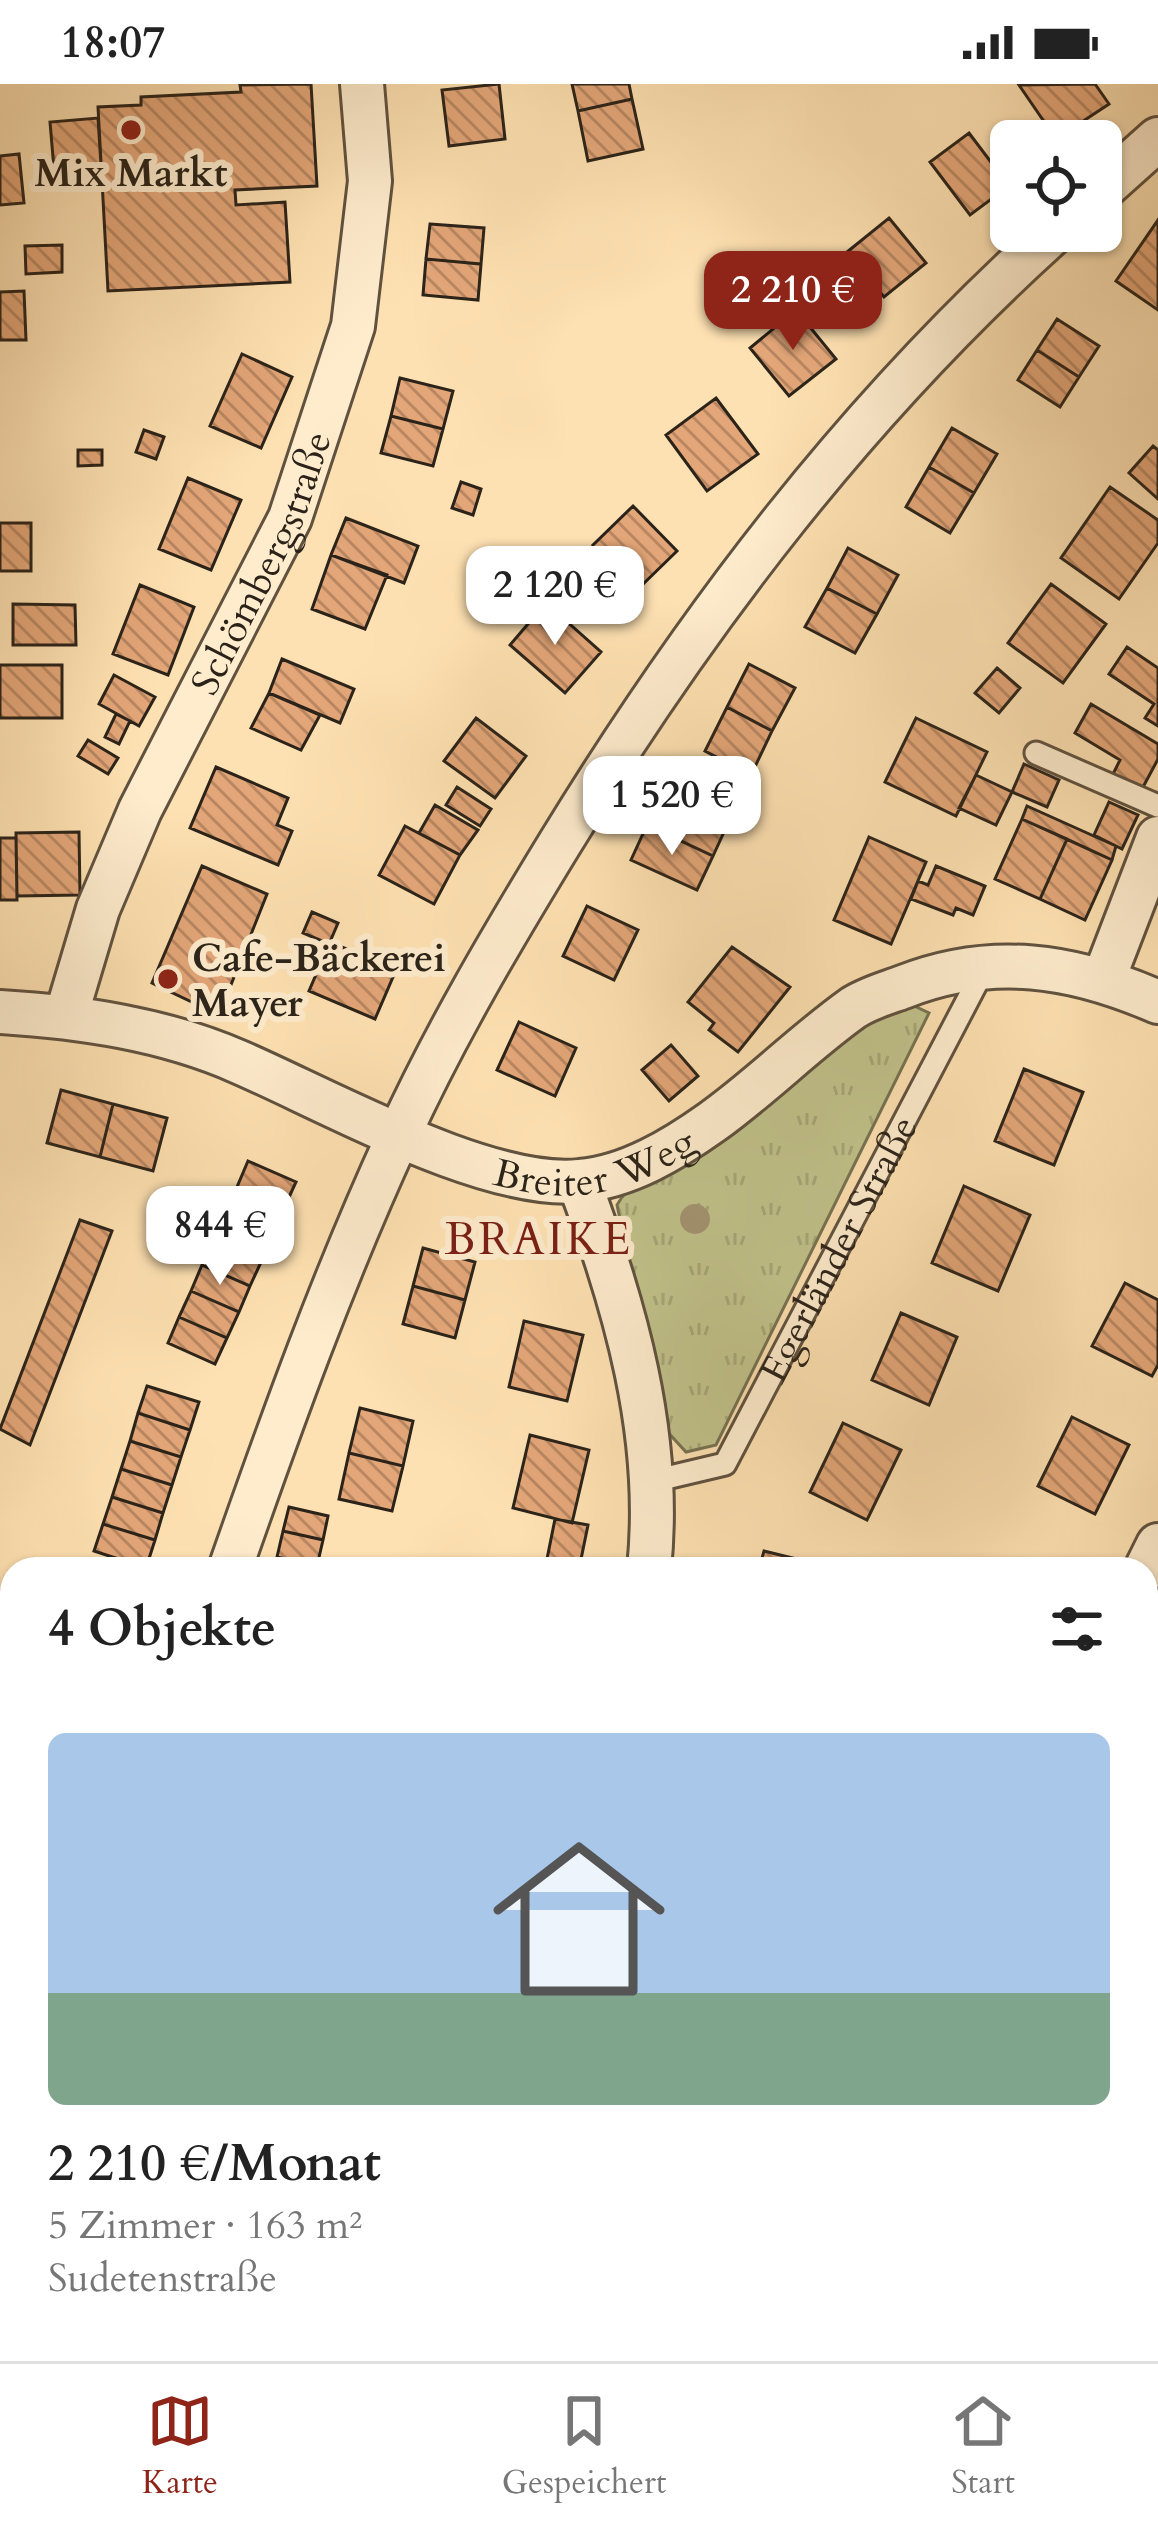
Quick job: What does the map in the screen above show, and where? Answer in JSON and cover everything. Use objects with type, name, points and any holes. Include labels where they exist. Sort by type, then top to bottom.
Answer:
[{"type":"street","name":"Schömbergstraße","points":[[66,1016],[98,909],[140,810],[290,518],[352,326],[370,181],[362,84]]},
{"type":"street","points":[[1122,171],[1158,139]]},
{"type":"street","points":[[234,1557],[302,1364],[399,1135],[515,916],[618,748],[715,606],[809,483],[902,377],[1033,252]]},
{"type":"street","points":[[1104,978],[1158,838]]},
{"type":"street","name":"Breiter Weg","points":[[0,1012],[66,1016],[166,1036],[236,1060],[399,1135],[525,1176],[579,1182],[673,1150],[858,1005],[934,975],[986,964],[1040,965],[1104,978],[1158,1001]]},
{"type":"street","points":[[579,1182],[633,1344],[649,1482],[649,1557]]},
{"type":"lane","points":[[1036,753],[1158,806]]},
{"type":"lane","name":"Egerländer Straße","points":[[649,1482],[724,1464],[986,964]]},
{"type":"green space","points":[[908,1003],[929,1013],[716,1445],[686,1452],[664,1428],[617,1205],[644,1179],[704,1154],[730,1136],[853,1034]]},
{"type":"building","points":[[311,84],[317,186],[235,190],[236,205],[285,202],[290,282],[108,291],[98,107],[141,105],[141,97],[241,92],[240,85]]},
{"type":"building","points":[[499,84],[505,139],[449,146],[442,90]]},
{"type":"building","points":[[572,84],[629,84],[632,99],[578,111]]},
{"type":"building","points":[[1095,84],[1109,104],[1085,120],[1043,120],[1019,85]]},
{"type":"building","points":[[632,99],[643,149],[588,161],[578,111]]},
{"type":"building","points":[[98,118],[101,165],[54,169],[50,122]]},
{"type":"building","points":[[969,133],[990,161],[990,200],[970,215],[930,162]]},
{"type":"building","points":[[19,154],[24,203],[0,205],[0,156]]},
{"type":"building","points":[[889,218],[926,263],[884,297],[847,252]]},
{"type":"building","points":[[1158,220],[1158,310],[1116,281]]},
{"type":"building","points":[[430,224],[484,228],[481,264],[426,259]]},
{"type":"building","points":[[62,245],[62,272],[26,274],[25,246]]},
{"type":"building","points":[[426,259],[481,264],[478,300],[423,295]]},
{"type":"building","points":[[24,291],[26,340],[0,340],[0,292]]},
{"type":"building","points":[[796,310],[836,359],[789,396],[750,348]]},
{"type":"building","points":[[1057,319],[1099,346],[1079,377],[1037,350]]},
{"type":"building","points":[[1037,350],[1079,377],[1060,407],[1018,380]]},
{"type":"building","points":[[242,354],[292,377],[261,448],[210,426]]},
{"type":"building","points":[[400,378],[453,391],[443,429],[391,416]]},
{"type":"building","points":[[716,398],[758,454],[707,491],[666,435]]},
{"type":"building","points":[[391,416],[443,429],[433,466],[381,453]]},
{"type":"building","points":[[952,428],[997,454],[974,493],[929,467]]},
{"type":"building","points":[[144,430],[164,437],[156,459],[136,452]]},
{"type":"building","points":[[1153,446],[1158,450],[1158,499],[1129,473]]},
{"type":"building","points":[[78,450],[102,450],[102,465],[78,466]]},
{"type":"building","points":[[929,467],[974,493],[950,533],[906,507]]},
{"type":"building","points":[[188,478],[241,500],[211,570],[159,549]]},
{"type":"building","points":[[461,482],[481,489],[473,515],[452,508]]},
{"type":"building","points":[[1110,487],[1158,520],[1158,543],[1119,599],[1061,558]]},
{"type":"building","points":[[633,506],[677,551],[637,590],[593,545]]},
{"type":"building","points":[[346,518],[418,546],[404,583],[331,555]]},
{"type":"building","points":[[0,523],[31,523],[31,571],[0,571]]},
{"type":"building","points":[[848,548],[898,575],[877,614],[827,588]]},
{"type":"building","points":[[331,555],[387,575],[365,629],[312,609]]},
{"type":"building","points":[[1051,584],[1106,624],[1063,683],[1008,643]]},
{"type":"building","points":[[140,585],[194,607],[168,675],[113,654]]},
{"type":"building","points":[[827,588],[877,614],[855,653],[805,627]]},
{"type":"building","points":[[546,603],[601,652],[565,693],[510,645]]},
{"type":"building","points":[[13,604],[75,605],[76,645],[13,645]]},
{"type":"building","points":[[1127,647],[1158,668],[1158,726],[1145,718],[1154,704],[1109,674]]},
{"type":"building","points":[[282,659],[354,689],[340,723],[269,693]]},
{"type":"building","points":[[749,664],[795,688],[772,731],[727,707]]},
{"type":"building","points":[[0,665],[62,665],[62,718],[0,718]]},
{"type":"building","points":[[997,668],[1020,688],[999,713],[975,693]]},
{"type":"building","points":[[114,675],[155,697],[139,726],[99,704]]},
{"type":"building","points":[[269,693],[320,715],[301,750],[251,728]]},
{"type":"building","points":[[1091,704],[1158,744],[1158,759],[1142,789],[1113,774],[1120,760],[1075,733]]},
{"type":"building","points":[[727,707],[772,731],[751,775],[705,751]]},
{"type":"building","points":[[116,714],[130,721],[119,744],[105,737]]},
{"type":"building","points":[[476,718],[526,756],[495,798],[444,761]]},
{"type":"building","points":[[916,718],[987,752],[956,816],[885,782]]},
{"type":"building","points":[[88,740],[118,758],[108,774],[78,756]]},
{"type":"building","points":[[1024,764],[1059,780],[1047,807],[1012,792]]},
{"type":"building","points":[[216,767],[288,798],[277,825],[292,831],[278,865],[190,828]]},
{"type":"building","points":[[976,775],[1012,792],[996,825],[959,808]]},
{"type":"building","points":[[457,787],[491,809],[480,826],[446,805]]},
{"type":"building","points":[[664,790],[729,821],[713,856],[647,825]]},
{"type":"building","points":[[1109,802],[1138,815],[1122,849],[1094,835]]},
{"type":"building","points":[[435,805],[478,830],[460,855],[419,833]]},
{"type":"building","points":[[1027,806],[1116,846],[1112,860],[1022,819]]},
{"type":"building","points":[[1022,819],[1067,839],[1040,899],[995,879]]},
{"type":"building","points":[[647,825],[713,856],[697,890],[631,860]]},
{"type":"building","points":[[405,826],[460,855],[434,904],[379,875]]},
{"type":"building","points":[[79,832],[80,895],[17,896],[16,833]]},
{"type":"building","points":[[869,837],[926,862],[891,944],[834,920]]},
{"type":"building","points":[[0,838],[16,838],[17,900],[0,900]]},
{"type":"building","points":[[1067,839],[1112,860],[1085,920],[1040,899]]},
{"type":"building","points":[[202,866],[267,894],[219,1015],[152,983]]},
{"type":"building","points":[[936,866],[985,886],[973,915],[956,908],[953,915],[911,899],[918,881],[928,885]]},
{"type":"building","points":[[587,906],[638,930],[614,980],[563,956]]},
{"type":"building","points":[[312,912],[338,923],[329,944],[303,933]]},
{"type":"building","points":[[330,942],[396,970],[375,1019],[309,991]]},
{"type":"building","points":[[732,947],[790,987],[738,1052],[709,1030],[714,1023],[688,1002]]},
{"type":"building","points":[[519,1022],[576,1048],[555,1096],[497,1070]]},
{"type":"building","points":[[671,1045],[698,1076],[669,1101],[642,1070]]},
{"type":"building","points":[[1024,1069],[1083,1092],[1054,1165],[995,1141]]},
{"type":"building","points":[[61,1090],[113,1104],[100,1157],[47,1143]]},
{"type":"building","points":[[113,1104],[167,1118],[153,1171],[100,1157]]},
{"type":"building","points":[[248,1161],[296,1182],[284,1208],[237,1187]]},
{"type":"building","points":[[964,1186],[1030,1215],[998,1291],[932,1263]]},
{"type":"building","points":[[237,1187],[284,1208],[273,1234],[225,1213]]},
{"type":"building","points":[[225,1213],[273,1234],[262,1260],[214,1239]]},
{"type":"building","points":[[80,1220],[112,1231],[30,1445],[0,1429]]},
{"type":"building","points":[[214,1239],[262,1260],[250,1286],[202,1265]]},
{"type":"building","points":[[423,1248],[475,1262],[465,1300],[413,1286]]},
{"type":"building","points":[[202,1265],[250,1286],[239,1312],[191,1291]]},
{"type":"building","points":[[1125,1283],[1158,1300],[1158,1365],[1152,1376],[1092,1346]]},
{"type":"building","points":[[413,1286],[465,1300],[455,1338],[403,1324]]},
{"type":"building","points":[[191,1291],[239,1312],[227,1338],[179,1317]]},
{"type":"building","points":[[901,1313],[957,1337],[929,1405],[872,1380]]},
{"type":"building","points":[[179,1317],[227,1338],[215,1364],[168,1343]]},
{"type":"building","points":[[524,1321],[583,1335],[567,1401],[509,1387]]},
{"type":"building","points":[[147,1386],[199,1402],[190,1430],[138,1413]]},
{"type":"building","points":[[360,1408],[413,1421],[403,1466],[349,1453]]},
{"type":"building","points":[[138,1413],[190,1430],[181,1457],[130,1441]]},
{"type":"building","points":[[1072,1417],[1129,1445],[1095,1514],[1038,1486]]},
{"type":"building","points":[[843,1423],[901,1450],[867,1520],[810,1492]]},
{"type":"building","points":[[530,1435],[589,1450],[572,1523],[513,1508]]},
{"type":"building","points":[[130,1441],[181,1457],[172,1485],[121,1469]]},
{"type":"building","points":[[349,1453],[403,1466],[392,1511],[339,1499]]},
{"type":"building","points":[[121,1469],[172,1485],[163,1513],[112,1497]]},
{"type":"building","points":[[112,1497],[163,1513],[155,1540],[103,1524]]},
{"type":"building","points":[[289,1507],[328,1516],[323,1540],[283,1531]]},
{"type":"building","points":[[555,1519],[588,1525],[581,1557],[547,1557]]},
{"type":"building","points":[[103,1524],[155,1540],[150,1557],[112,1557],[94,1551]]},
{"type":"building","points":[[283,1531],[323,1540],[319,1557],[277,1557]]},
{"type":"place","name":"Mix Markt","points":[[131,130]]},
{"type":"place","name":"Cafe-Bäckerei Mayer","points":[[168,979]]},
{"type":"district","name":"BRAIKE","points":[[539,1238]]}]
